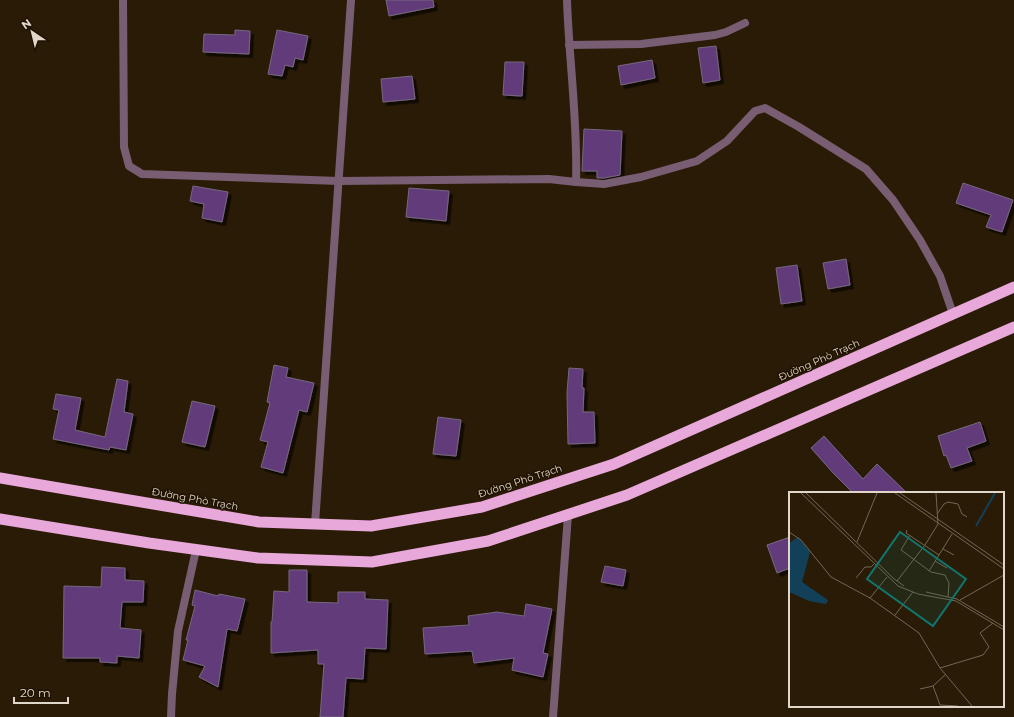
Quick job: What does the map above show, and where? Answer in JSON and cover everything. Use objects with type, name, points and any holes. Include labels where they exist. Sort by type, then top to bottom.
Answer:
[{"type":"highway","name":"Đường Phò Trạch","points":[[0,478],[258,522],[371,526],[482,506],[614,464],[1014,287]]},
{"type":"highway","points":[[0,519],[149,543],[258,558],[372,562],[488,541],[627,495],[1014,327]]},
{"type":"street","points":[[123,0],[124,147],[129,166],[142,174],[339,181],[549,179],[604,184],[641,177],[697,161],[727,141],[755,111],[765,108],[866,168],[893,200],[920,240],[940,276],[953,314]]},
{"type":"street","points":[[315,524],[351,0]]},
{"type":"street","points":[[567,0],[577,151],[576,182]]},
{"type":"street","points":[[569,45],[641,44],[707,36],[726,32],[745,23]]},
{"type":"street","points":[[553,717],[568,515]]},
{"type":"street","points":[[171,717],[178,631],[196,550]]},
{"type":"building","points":[[386,0],[433,0],[434,7],[389,16]]},
{"type":"building","points":[[235,30],[250,31],[249,54],[203,52],[204,34],[235,35]]},
{"type":"building","points":[[277,30],[308,36],[303,60],[295,58],[293,67],[285,65],[282,76],[268,74]]},
{"type":"building","points":[[716,46],[720,80],[703,83],[698,48]]},
{"type":"building","points":[[652,60],[655,78],[621,85],[618,66]]},
{"type":"building","points":[[505,62],[524,62],[522,96],[503,95]]},
{"type":"building","points":[[412,76],[415,99],[383,102],[381,79]]},
{"type":"building","points":[[584,129],[622,131],[620,175],[597,178],[597,171],[582,171]]},
{"type":"building","points":[[963,183],[1013,200],[1002,232],[986,227],[991,215],[956,203]]},
{"type":"building","points":[[193,186],[228,192],[222,222],[202,218],[204,204],[190,201]]},
{"type":"building","points":[[409,188],[449,191],[446,221],[406,217]]},
{"type":"building","points":[[846,259],[850,285],[828,289],[823,263]]},
{"type":"building","points":[[797,265],[802,301],[781,304],[776,268]]},
{"type":"building","points":[[274,365],[288,368],[286,377],[314,383],[307,412],[299,410],[283,473],[261,467],[268,442],[260,440],[270,403],[267,402]]},
{"type":"building","points":[[569,368],[583,369],[583,412],[594,412],[595,443],[568,444],[567,393]]},
{"type":"building","points":[[117,379],[128,381],[124,412],[133,414],[126,450],[110,447],[109,450],[53,439],[59,410],[53,409],[56,394],[81,398],[75,430],[105,437]]},
{"type":"building","points":[[192,401],[215,406],[205,447],[182,442]]},
{"type":"building","points":[[438,417],[461,420],[456,456],[433,454]]},
{"type":"building","points":[[980,422],[986,441],[967,448],[972,461],[951,468],[946,455],[944,456],[938,436]]},
{"type":"building","points":[[824,436],[863,479],[877,464],[906,492],[850,492],[851,491],[811,448]]},
{"type":"building","points":[[789,537],[789,568],[777,573],[767,545]]},
{"type":"building","points":[[605,566],[626,570],[623,586],[601,582]]},
{"type":"building","points":[[102,567],[125,568],[125,580],[144,581],[143,602],[122,602],[120,628],[141,630],[139,658],[117,656],[117,663],[100,662],[100,658],[63,658],[64,586],[101,587]]},
{"type":"building","points":[[289,570],[307,570],[307,602],[338,603],[338,592],[365,592],[365,599],[388,600],[386,649],[365,648],[363,679],[346,678],[343,717],[320,717],[324,664],[318,664],[318,650],[271,653],[271,622],[274,591],[289,592]]},
{"type":"building","points":[[195,590],[218,596],[219,594],[245,599],[237,631],[227,629],[218,687],[199,677],[205,666],[183,660],[188,640],[186,640],[195,606],[192,605]]},
{"type":"building","points":[[526,604],[552,609],[543,653],[548,654],[543,677],[512,670],[514,658],[474,663],[472,651],[425,654],[423,628],[469,625],[468,616],[497,612],[524,616]]}]
